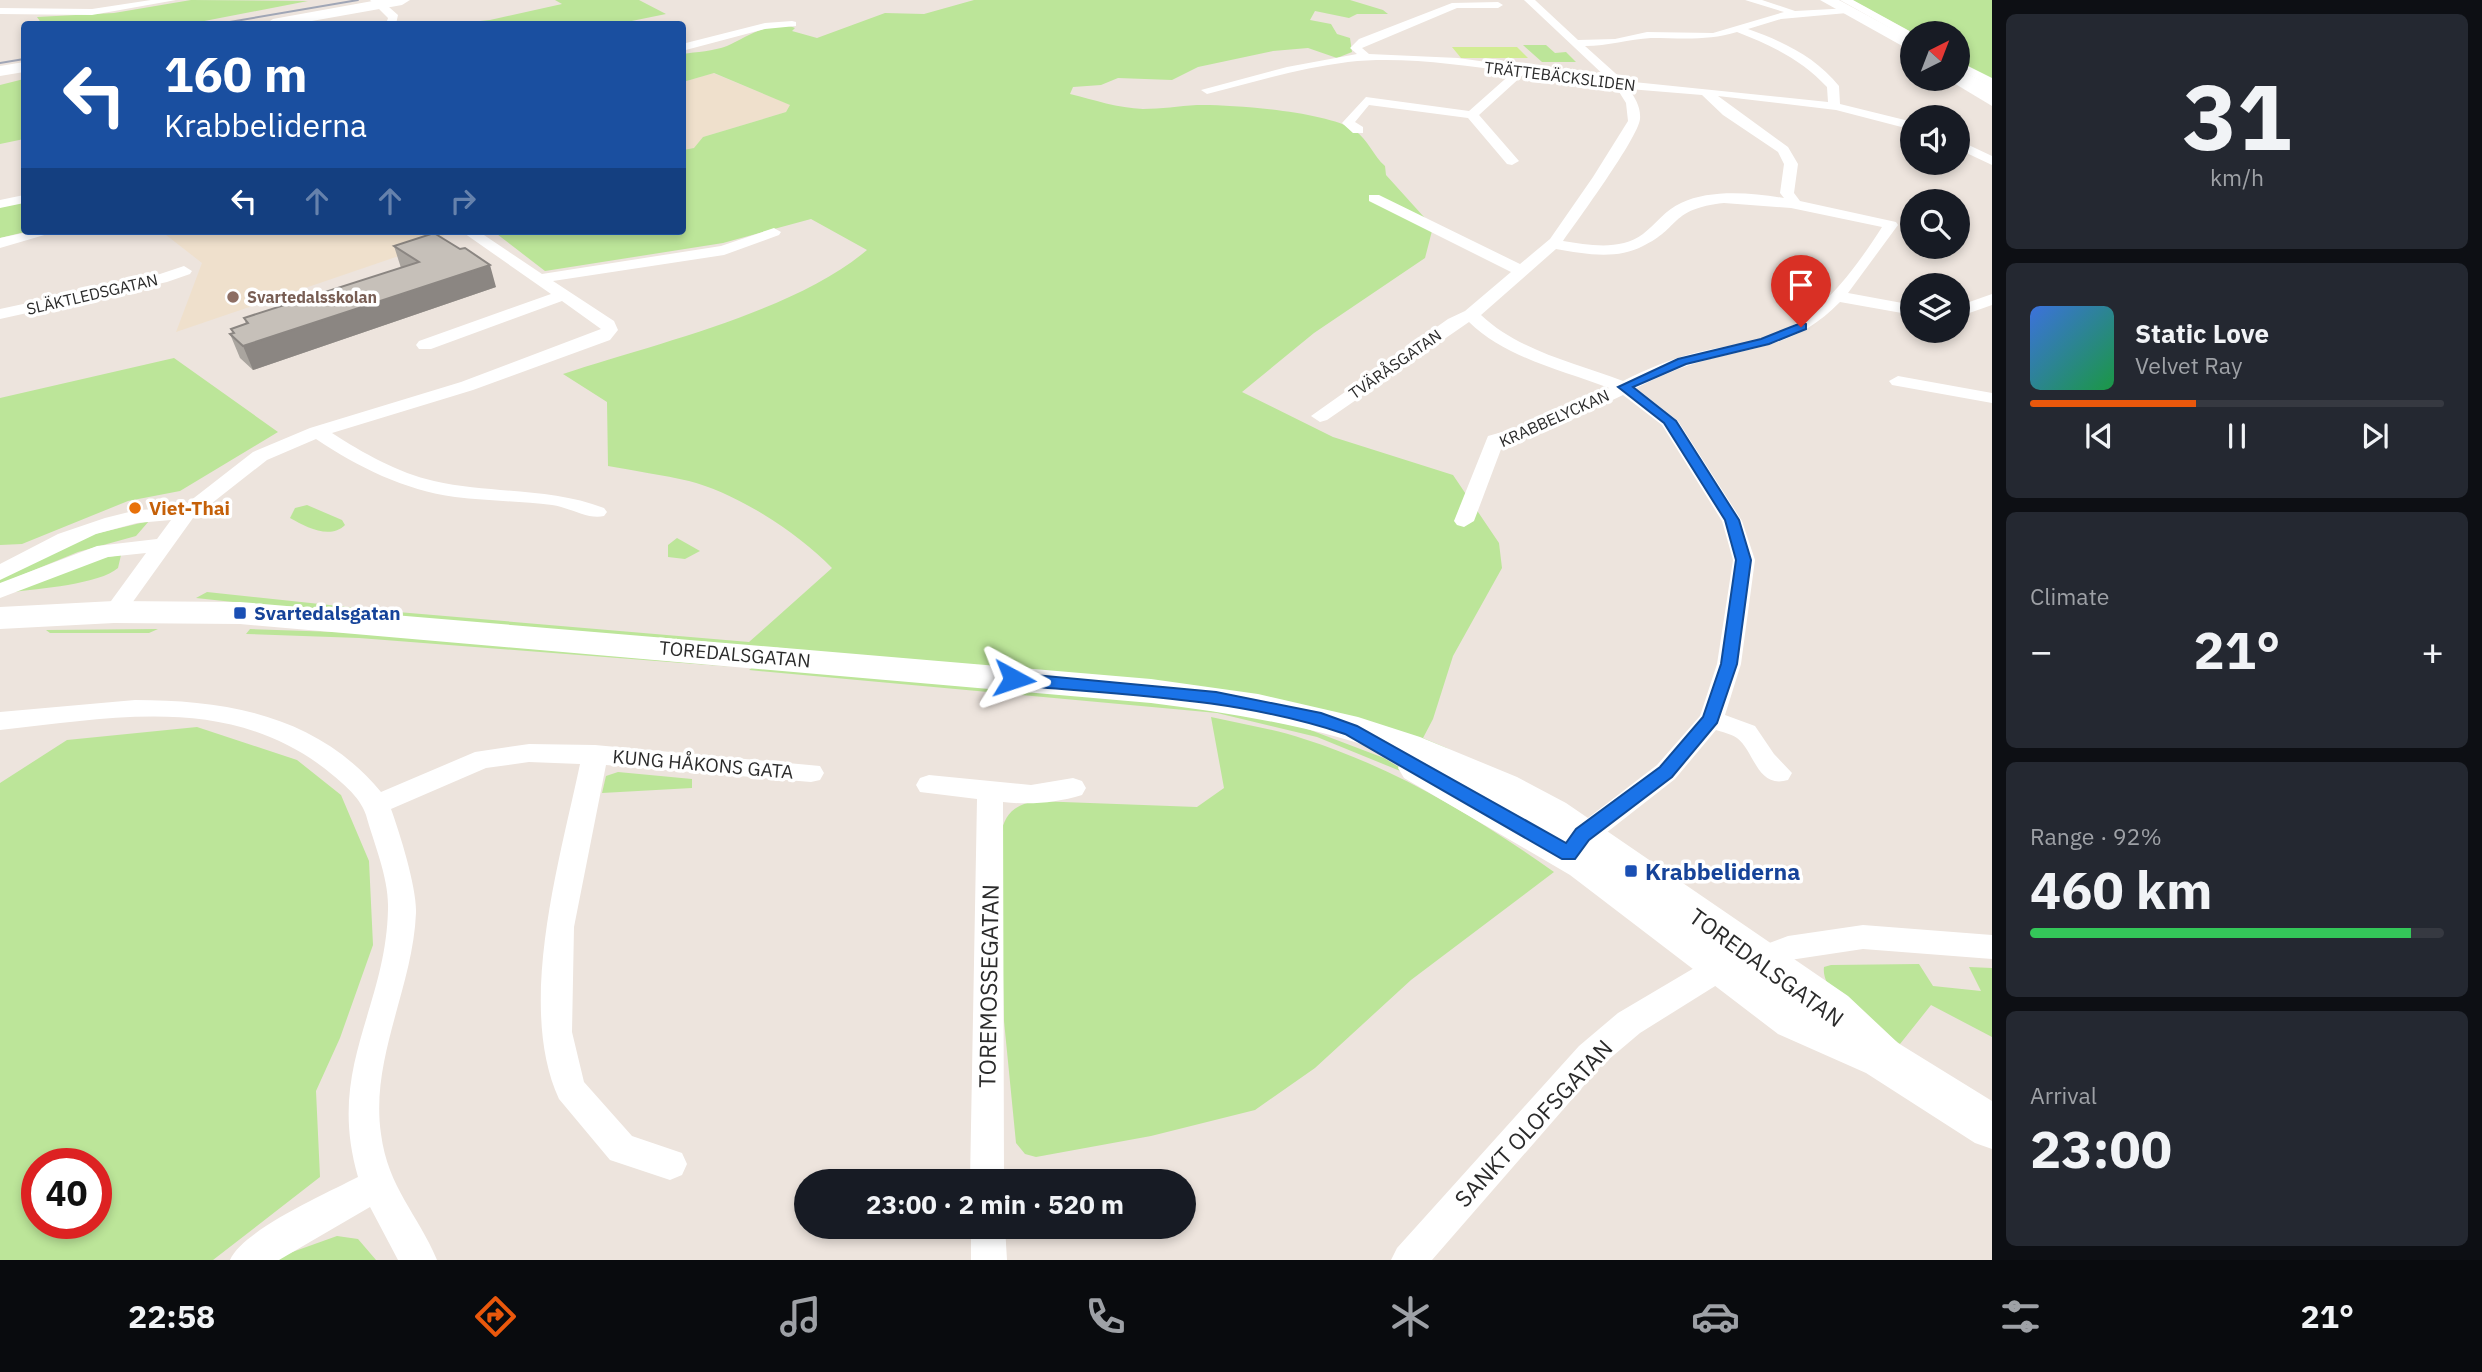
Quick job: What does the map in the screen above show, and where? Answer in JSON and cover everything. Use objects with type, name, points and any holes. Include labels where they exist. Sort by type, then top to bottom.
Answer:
[{"type":"street","points":[[3,12],[92,12],[171,0]]},
{"type":"street","points":[[375,0],[394,16],[392,21]]},
{"type":"street","points":[[291,21],[402,0]]},
{"type":"street","points":[[1529,0],[1620,84],[1632,103],[1633,127],[1554,244],[1471,315],[1492,335],[1513,346],[1624,387],[1669,421],[1732,520],[1744,560],[1729,664],[1711,719],[1666,772],[1576,844]]},
{"type":"street","points":[[1750,0],[1797,13]]},
{"type":"street","points":[[1828,0],[1846,5],[1900,39]]},
{"type":"street","points":[[1366,57],[1356,48],[1363,41],[1456,5],[1499,5]]},
{"type":"street","points":[[1576,43],[1615,42],[1647,35],[1707,37],[1797,13],[1846,5]]},
{"type":"street","points":[[686,47],[726,38],[755,40],[796,27]]},
{"type":"street","points":[[1738,29],[1766,38],[1818,71],[1833,86],[1834,104]]},
{"type":"street","name":"TRÄTTEBÄCKSLIDEN","points":[[1207,89],[1366,57],[1404,57],[1620,84],[1767,94],[1834,104],[1900,122]]},
{"type":"street","points":[[0,71],[21,68]]},
{"type":"street","points":[[1970,71],[1992,83]]},
{"type":"street","points":[[1472,115],[1520,72]]},
{"type":"street","points":[[1970,81],[1992,93]]},
{"type":"street","points":[[1970,89],[1992,102]]},
{"type":"street","points":[[1705,91],[1727,112],[1783,150],[1791,164],[1785,185],[1787,193],[1796,205]]},
{"type":"street","points":[[1358,130],[1348,124],[1366,101],[1472,115],[1512,161]]},
{"type":"street","points":[[1970,150],[1992,161]]},
{"type":"street","points":[[1374,198],[1445,230],[1522,272]]},
{"type":"street","points":[[1554,244],[1592,250],[1632,245],[1650,235],[1673,211],[1700,201],[1744,199],[1796,205]]},
{"type":"street","points":[[0,205],[21,200]]},
{"type":"street","name":"KRABBELYCKAN","points":[[1464,521],[1495,440],[1545,424],[1682,362],[1765,342],[1801,327],[1836,296],[1879,245],[1891,225],[1796,205]]},
{"type":"street","points":[[537,279],[723,250],[775,232]]},
{"type":"street","points":[[0,243],[34,235]]},
{"type":"street","points":[[114,611],[161,544],[186,514],[260,456],[317,432],[537,362],[604,336],[610,330],[608,325],[474,235]]},
{"type":"street","name":"SLÄKTLEDSGATAN","points":[[0,314],[161,279],[184,271]]},
{"type":"street","points":[[425,345],[564,295]]},
{"type":"street","points":[[1836,296],[1900,308]]},
{"type":"street","points":[[1970,307],[1992,299]]},
{"type":"street","name":"TVÄRÅSGATAN","points":[[1320,416],[1450,326],[1471,315]]},
{"type":"street","points":[[1898,381],[1992,402]]},
{"type":"street","points":[[317,432],[368,462],[433,487],[575,502],[597,512]]},
{"type":"street","points":[[0,573],[49,545],[81,533],[159,514],[186,514]]},
{"type":"street","points":[[0,591],[104,551],[161,544]]},
{"type":"street","name":"TOREDALSGATAN","points":[[0,618],[114,611],[240,613],[1151,691],[1260,705],[1315,718],[1351,730],[1576,844],[1739,963],[1794,1020],[1882,1058],[1992,1127]]},
{"type":"street","points":[[0,722],[100,710],[183,708],[251,719],[292,733],[332,760],[376,806],[397,868],[402,911],[395,960],[363,1089],[366,1147],[377,1185],[398,1230],[419,1260]]},
{"type":"street","points":[[1711,719],[1746,732],[1765,761],[1779,773]]},
{"type":"street","name":"KUNG HÅKONS GATA","points":[[376,806],[442,774],[484,759],[529,753],[595,754],[734,769],[811,773]]},
{"type":"street","name":"KUNG HÅKONS GATA","points":[[595,754],[559,927],[557,1032],[570,1089],[622,1149],[670,1164]]},
{"type":"street","points":[[929,785],[1031,795],[1073,788]]},
{"type":"street","name":"TOREMOSSEGATAN","points":[[987,1169],[990,791]]},
{"type":"street","name":"SANKT OLOFSGATAN","points":[[1409,1260],[1590,1056],[1629,1023],[1739,963],[1788,948],[1863,937],[1992,947]]},
{"type":"street","points":[[248,1260],[291,1231],[377,1185]]},
{"type":"street","points":[[988,1239],[989,1260]]},
{"type":"shaded area","points":[[713,73],[791,105],[786,112],[703,137],[695,148],[686,150],[686,81]]},
{"type":"shaded area","name":"Svartedalsskolan","points":[[166,235],[444,235],[434,244],[176,332],[202,263]]},
{"type":"green space","points":[[191,0],[308,1],[205,21],[40,21],[37,17],[114,13]]},
{"type":"green space","points":[[555,0],[639,0],[666,14],[632,21],[480,21],[562,4]]},
{"type":"green space","points":[[974,0],[1350,0],[1388,14],[1357,14],[1349,18],[1315,11],[1310,20],[1331,24],[1337,34],[1350,38],[1352,52],[1337,58],[1308,48],[1273,51],[1198,67],[1172,80],[1118,78],[1101,85],[1073,87],[1070,94],[1134,108],[1197,105],[1278,110],[1341,124],[1363,138],[1385,166],[1386,175],[1433,227],[1425,258],[1314,333],[1242,392],[1333,437],[1453,475],[1499,543],[1502,568],[1453,656],[1433,719],[1423,738],[1449,749],[1359,723],[196,598],[207,592],[386,611],[749,642],[832,568],[784,528],[727,495],[689,481],[608,466],[607,402],[563,374],[763,309],[837,272],[867,250],[811,219],[723,243],[545,271],[498,235],[686,235],[686,149],[694,148],[703,137],[786,112],[790,105],[714,73],[686,81],[686,54],[722,48],[769,27],[795,28],[792,31],[817,38],[885,13],[924,14]]},
{"type":"green space","points":[[1852,0],[1992,0],[1992,80],[1970,68],[1970,21],[1900,21],[1900,26]]},
{"type":"green space","points":[[1523,45],[1546,45],[1555,53],[1566,52],[1576,62],[1542,62]]},
{"type":"green space","points":[[1452,47],[1517,47],[1528,58],[1461,58]]},
{"type":"green space","points":[[21,80],[21,140],[0,144],[0,85]]},
{"type":"green space","points":[[21,203],[21,233],[0,238],[0,207]]},
{"type":"green space","points":[[174,358],[278,432],[180,491],[128,501],[22,544],[0,545],[0,398]]},
{"type":"green space","points":[[307,505],[342,520],[345,525],[332,532],[325,532],[290,518],[295,508]]},
{"type":"green space","points":[[149,521],[136,536],[78,552],[0,584],[0,577],[69,540]]},
{"type":"green space","points":[[677,538],[700,551],[685,559],[668,557],[668,545]]},
{"type":"green space","points":[[121,555],[118,568],[98,578],[12,592],[88,560]]},
{"type":"green space","points":[[158,629],[149,633],[50,633],[46,630]]},
{"type":"green space","points":[[250,629],[366,633],[734,667],[359,638],[246,634]]},
{"type":"green space","points":[[753,667],[1208,707],[1305,728],[1384,758],[1415,777],[1317,737],[1217,713],[749,670]]},
{"type":"green space","points":[[1211,717],[1293,735],[1371,764],[1465,813],[1554,872],[1411,980],[1315,1068],[1255,1110],[1151,1136],[1036,1157],[1025,1154],[1016,1143],[1004,1021],[1000,836],[1004,822],[1016,808],[1036,801],[1197,807],[1224,788]]},
{"type":"green space","points":[[197,727],[297,760],[341,795],[369,861],[373,945],[340,1038],[316,1091],[320,1177],[213,1260],[0,1260],[0,783],[67,740]]},
{"type":"green space","points":[[618,772],[692,779],[692,788],[602,793],[606,776]]},
{"type":"green space","points":[[1919,964],[1933,986],[1981,991],[1969,967],[1992,968],[1992,1037],[1931,1005],[1900,1044],[1865,1021],[1840,1000],[1825,978],[1824,967]]},
{"type":"green space","points":[[337,1236],[358,1239],[376,1260],[270,1260]]},
{"type":"building","points":[[428,235],[437,235],[460,249],[465,248],[490,265],[243,346],[230,334],[234,333],[231,329],[248,323],[244,318],[419,262],[394,246]]},
{"type":"tram line","points":[[236,21],[358,0]]},
{"type":"tram line","points":[[0,63],[21,60]]},
{"type":"place","name":"Svartedalsskolan","points":[[233,297]]},
{"type":"place","name":"Viet-Thai","points":[[135,508]]},
{"type":"place","name":"Svartedalsgatan","points":[[240,613]]},
{"type":"place","name":"Krabbeliderna","points":[[1631,871]]},
{"type":"route","points":[[1014,679],[1216,698],[1315,718],[1351,730],[1382,750],[1569,853],[1574,842],[1666,772],[1711,719],[1729,664],[1744,560],[1732,520],[1669,421],[1624,387],[1682,362],[1765,342],[1801,327]]}]
